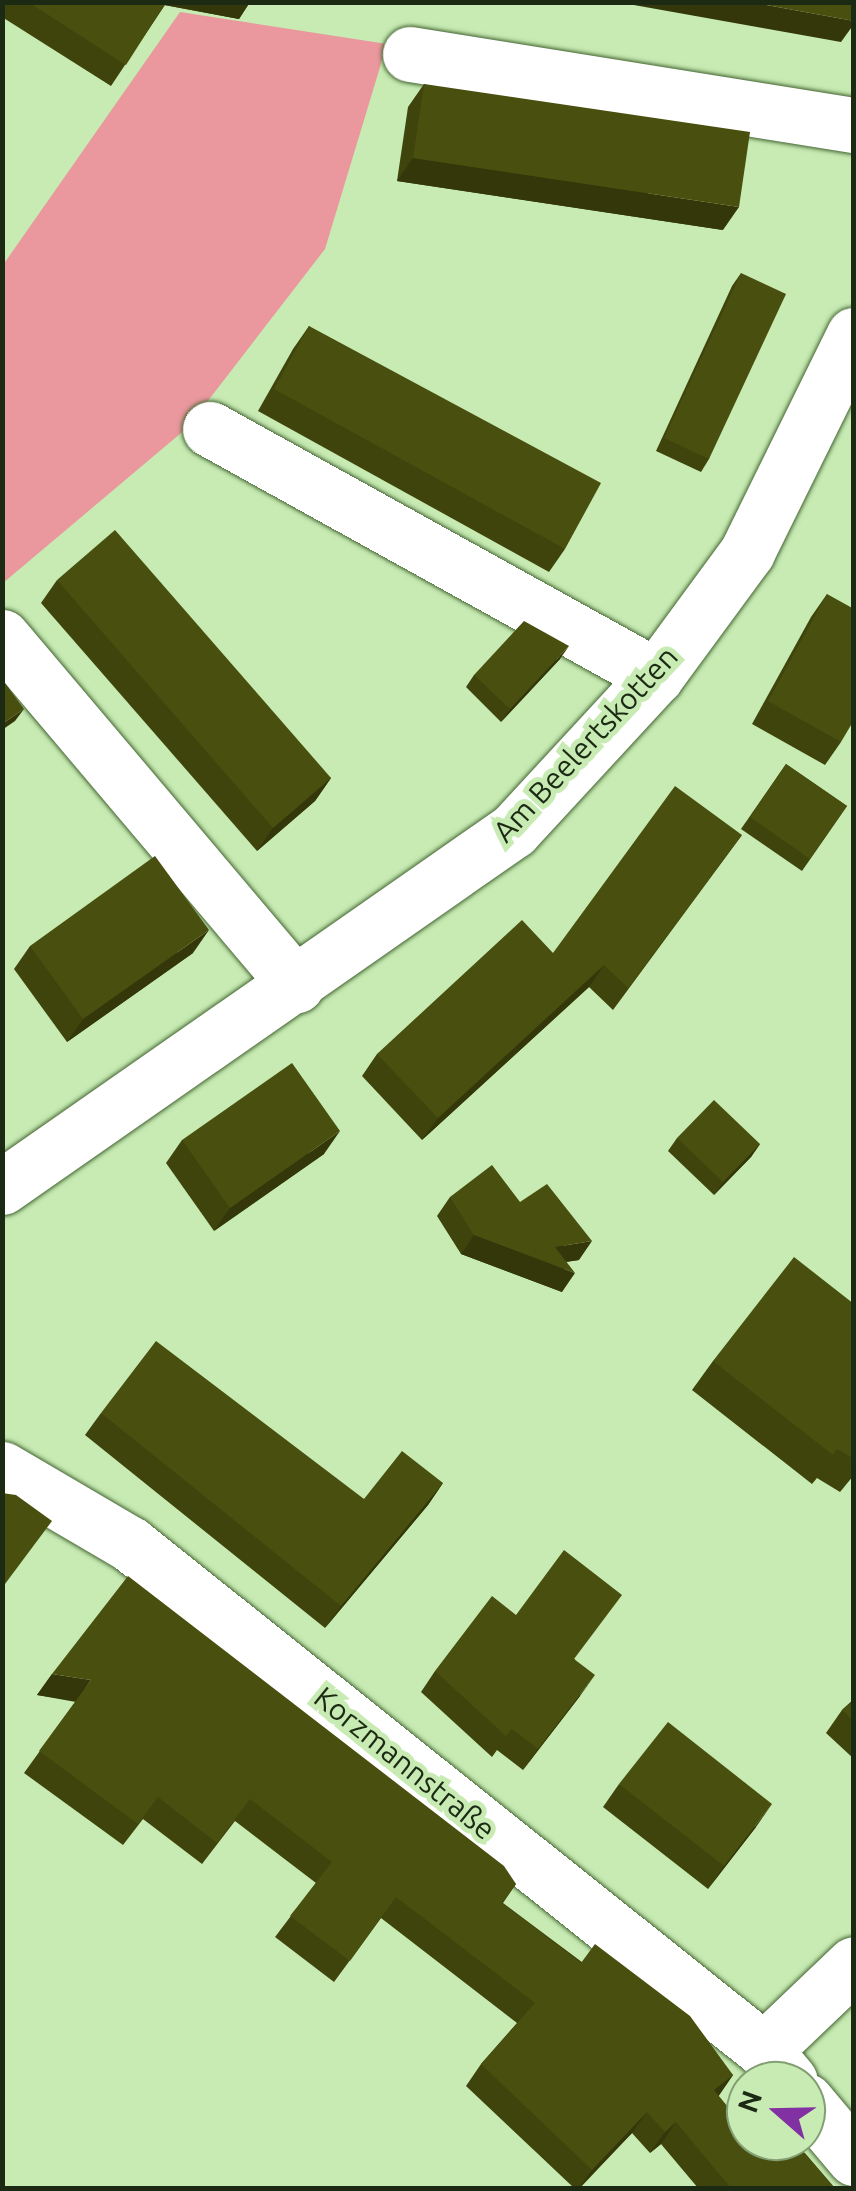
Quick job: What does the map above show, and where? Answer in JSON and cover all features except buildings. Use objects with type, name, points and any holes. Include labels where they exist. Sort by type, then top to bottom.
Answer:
[{"type":"street","points":[[410,54],[854,126]]},
{"type":"street","name":"Am Beelertskotten","points":[[2,1186],[514,830],[656,676],[747,552],[854,335]]},
{"type":"street","points":[[210,429],[656,676]]},
{"type":"street","points":[[2,637],[296,985]]},
{"type":"street","name":"Korzmannstraße","points":[[2,1469],[130,1544],[772,2061]]},
{"type":"street","points":[[780,2061],[854,1964]]},
{"type":"street","points":[[826,2125],[854,2158]]},
{"type":"shaded area","points":[[180,12],[387,44],[325,249],[187,428],[3,583],[3,265]]}]
